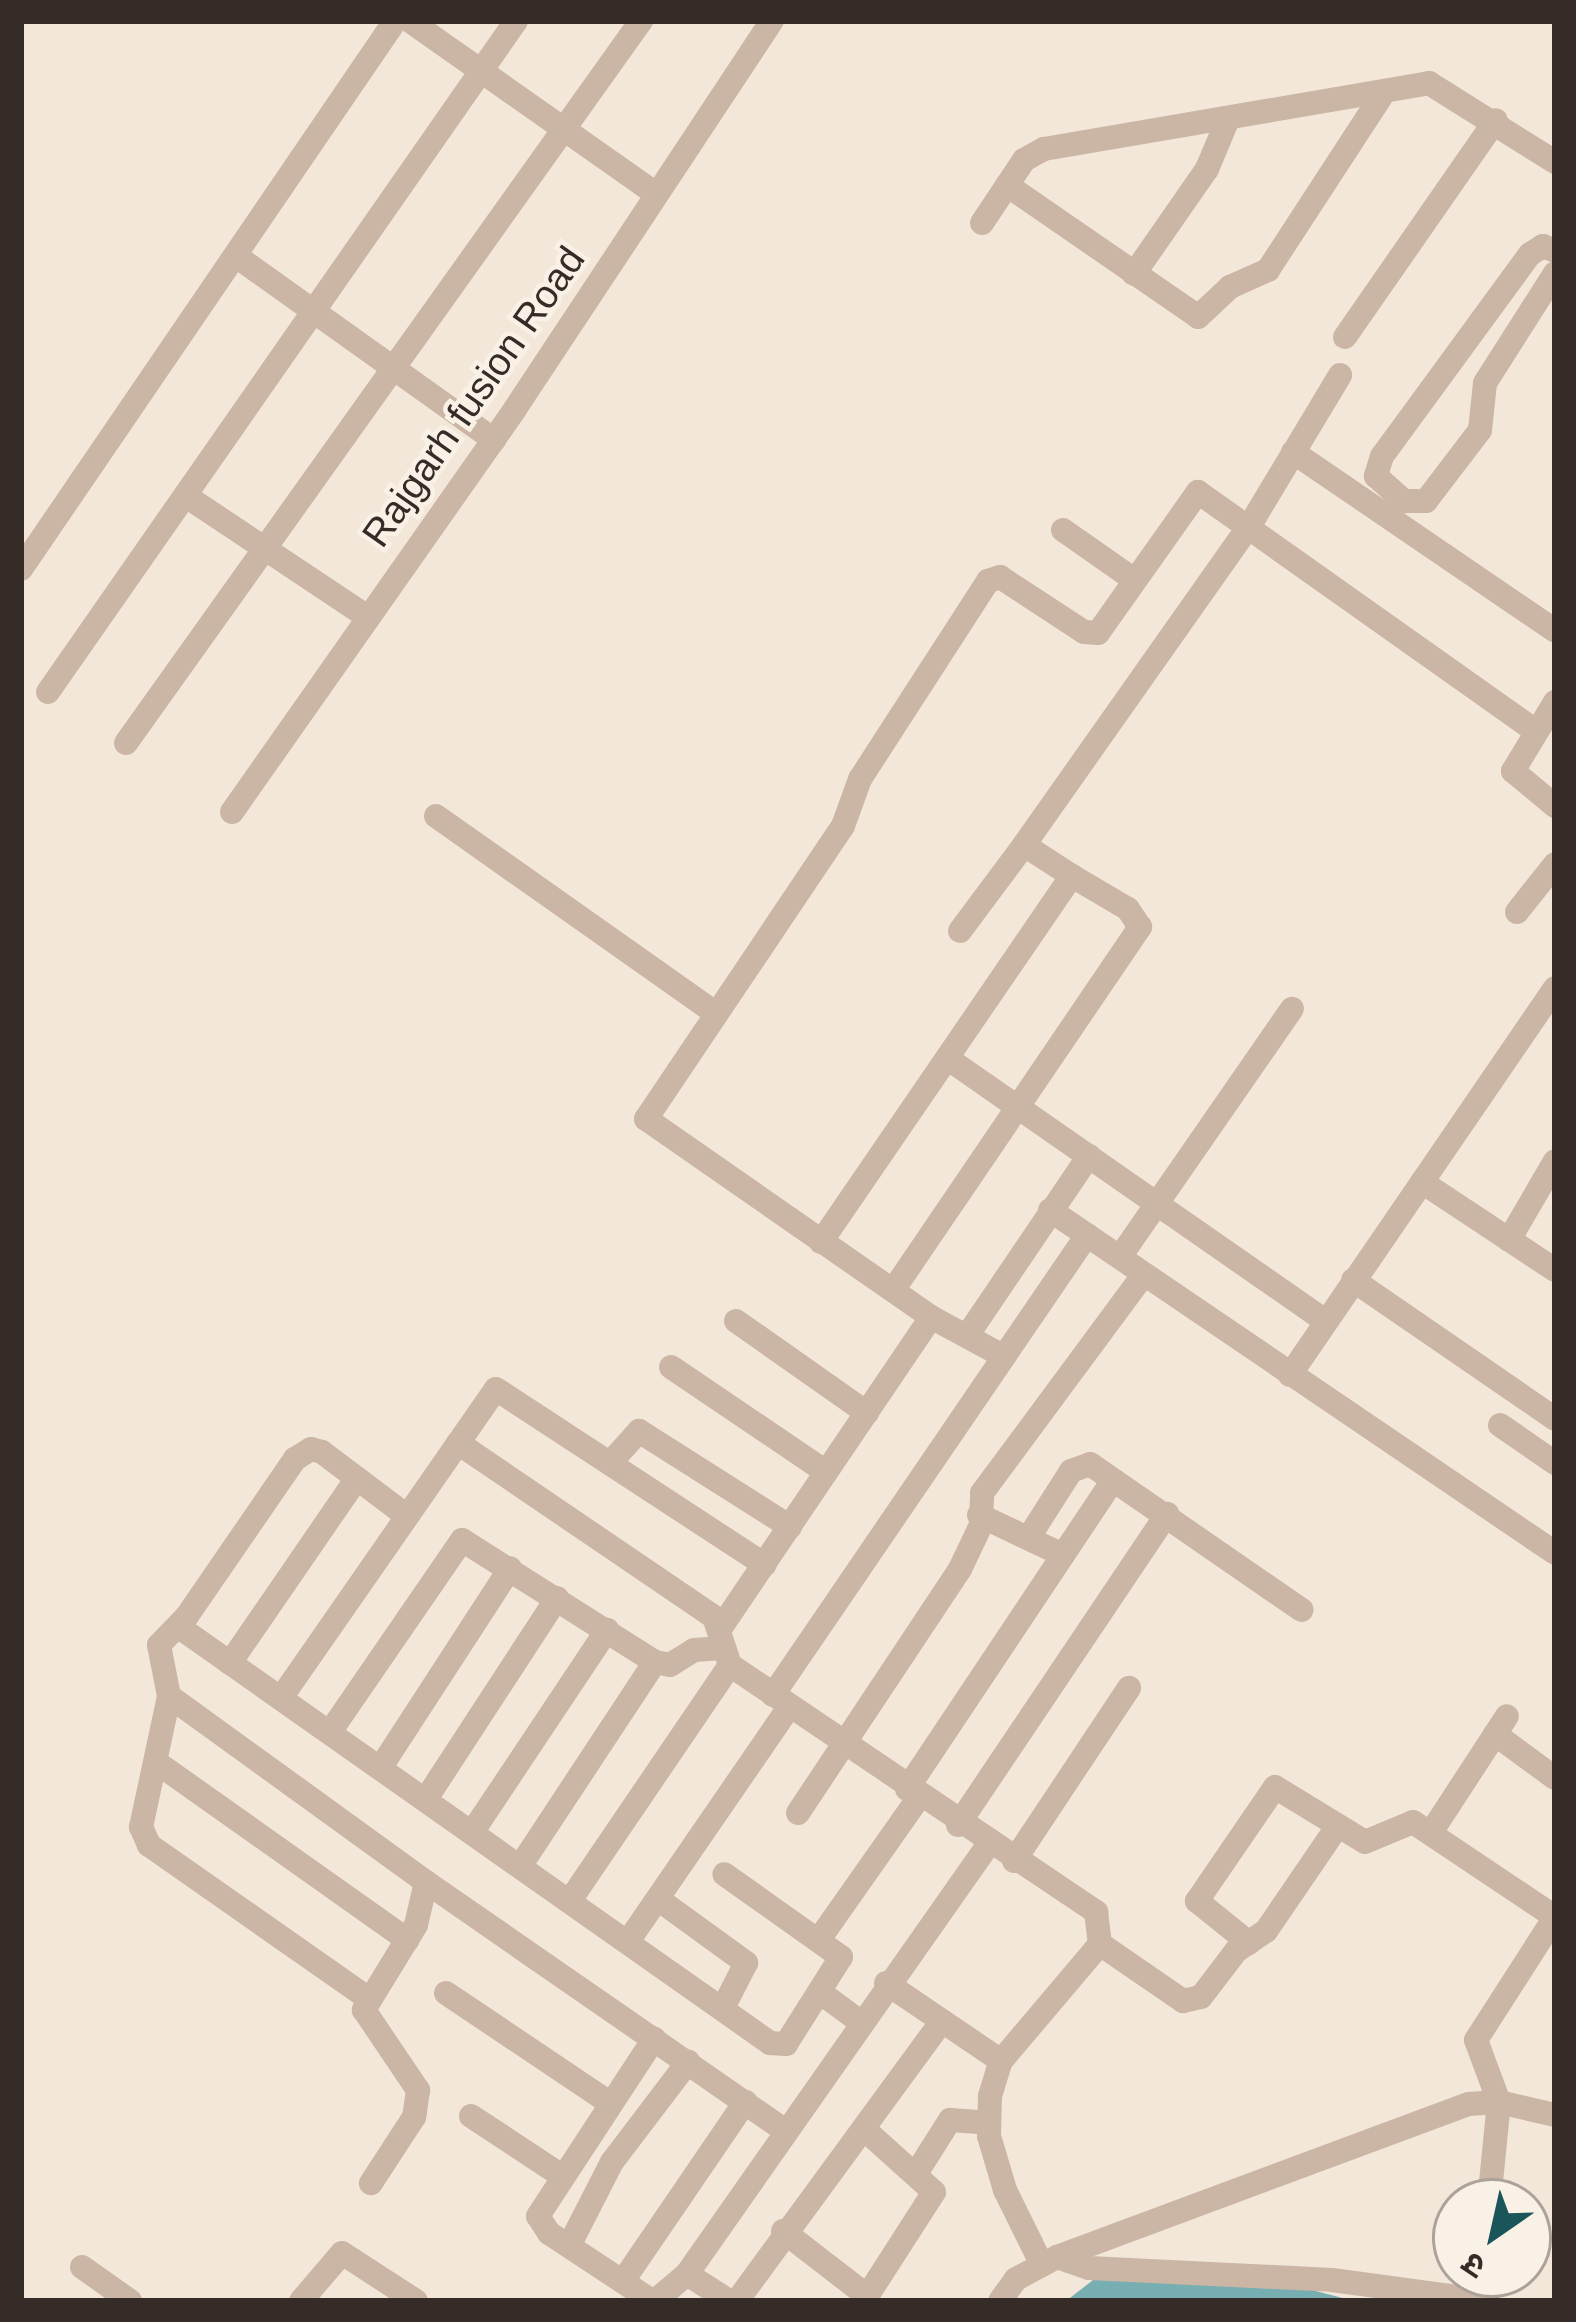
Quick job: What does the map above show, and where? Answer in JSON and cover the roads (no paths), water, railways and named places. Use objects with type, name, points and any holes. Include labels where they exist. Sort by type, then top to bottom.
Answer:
[{"type":"street","points":[[21,569],[395,21]]},
{"type":"street","points":[[410,21],[656,194]]},
{"type":"street","points":[[48,692],[516,21]]},
{"type":"street","points":[[126,743],[641,21]]},
{"type":"street","name":"Rajgarh fusion Road","points":[[232,812],[494,440],[762,25]]},
{"type":"street","points":[[982,224],[1007,185],[1043,149],[1440,84],[1555,162]]},
{"type":"street","points":[[1007,185],[1198,317],[1230,287],[1262,277],[1384,92]]},
{"type":"street","points":[[1134,274],[1208,169],[1228,119]]},
{"type":"street","points":[[1345,337],[1496,120]]},
{"type":"street","points":[[1555,251],[1543,246],[1530,254],[1382,456],[1376,476],[1404,501],[1426,502],[1480,430],[1485,383],[1555,273]]},
{"type":"street","points":[[236,256],[494,440]]},
{"type":"street","points":[[960,931],[1250,525],[1340,375]]},
{"type":"street","points":[[1292,452],[1555,631]]},
{"type":"street","points":[[1004,1356],[931,1317],[646,1119],[843,826],[860,779],[988,581],[1000,577],[1093,634],[1193,494],[1250,525],[1534,730]]},
{"type":"street","points":[[186,496],[366,616]]},
{"type":"street","points":[[1063,530],[1133,579]]},
{"type":"street","points":[[1555,702],[1513,771],[1555,806]]},
{"type":"street","points":[[436,816],[714,1012]]},
{"type":"street","points":[[894,1289],[1141,923],[1024,845]]},
{"type":"street","points":[[1517,912],[1555,863]]},
{"type":"street","points":[[821,1243],[1072,876]]},
{"type":"street","points":[[1290,1375],[1422,1182],[1547,1016],[1555,988]]},
{"type":"street","points":[[1120,1257],[1292,1009]]},
{"type":"street","points":[[947,1058],[1326,1321]]},
{"type":"street","points":[[969,1334],[1089,1156]]},
{"type":"street","points":[[1509,1240],[1555,1161]]},
{"type":"street","points":[[1422,1182],[1553,1266]]},
{"type":"street","points":[[1050,1210],[1555,1553]]},
{"type":"street","points":[[629,1940],[1004,1356],[1087,1235]]},
{"type":"street","points":[[798,1813],[960,1569],[982,1493],[1144,1274]]},
{"type":"street","points":[[1353,1280],[1555,1419]]},
{"type":"street","points":[[571,1899],[724,1646],[765,1565],[931,1317]]},
{"type":"street","points":[[736,1321],[867,1413]]},
{"type":"street","points":[[671,1367],[826,1472]]},
{"type":"street","points":[[281,1698],[458,1443],[501,1389],[765,1565]]},
{"type":"street","points":[[1501,1425],[1555,1463]]},
{"type":"street","points":[[611,1462],[639,1431],[790,1527]]},
{"type":"street","points":[[458,1443],[724,1646],[782,1701],[958,1825],[1096,1912],[1100,1944],[1001,2061],[989,2123],[1006,2190],[1050,2261],[1088,2268],[1432,2287]]},
{"type":"street","points":[[368,1999],[149,1845],[140,1827],[169,1696],[158,1650],[303,1452],[322,1452],[407,1516]]},
{"type":"street","points":[[1029,1537],[1080,1463],[1167,1514],[1302,1610]]},
{"type":"street","points":[[230,1663],[357,1478]]},
{"type":"street","points":[[820,1938],[1113,1480]]},
{"type":"street","points":[[958,1825],[1167,1514]]},
{"type":"street","points":[[979,1515],[1063,1555]]},
{"type":"street","points":[[330,1732],[458,1541],[510,1568],[655,1662],[670,1665],[694,1650],[724,1646]]},
{"type":"street","points":[[381,1767],[510,1568]]},
{"type":"street","points":[[426,1799],[557,1598]]},
{"type":"street","points":[[178,1627],[778,2046],[820,1993],[841,1957],[724,1874]]},
{"type":"street","points":[[473,1832],[607,1630]]},
{"type":"street","points":[[521,1864],[655,1662]]},
{"type":"street","points":[[1014,1861],[1129,1688]]},
{"type":"street","points":[[169,1696],[426,1882],[786,2131]]},
{"type":"street","points":[[1432,1831],[1501,1725],[1555,1778]]},
{"type":"street","points":[[156,1762],[407,1940]]},
{"type":"street","points":[[1249,1943],[1196,1901],[1265,1792],[1285,1790],[1365,1842],[1398,1825],[1432,1831],[1555,1917],[1476,2040],[1499,2102],[1491,2178]]},
{"type":"street","points":[[1100,1944],[1193,2001],[1249,1943],[1337,1828]]},
{"type":"street","points":[[654,2039],[538,2216],[653,2301],[688,2274],[859,2021],[988,1845]]},
{"type":"street","points":[[371,2183],[414,2117],[418,2090],[364,2020],[368,1999],[407,1940],[426,1882]]},
{"type":"street","points":[[658,1899],[746,1963],[723,2008]]},
{"type":"street","points":[[886,1983],[1001,2061]]},
{"type":"street","points":[[446,1993],[610,2103]]},
{"type":"street","points":[[820,1993],[859,2021]]},
{"type":"street","points":[[688,2274],[733,2301],[943,2021]]},
{"type":"street","points":[[570,2244],[612,2162],[688,2062]]},
{"type":"street","points":[[623,2281],[745,2102]]},
{"type":"street","points":[[1000,2301],[1016,2279],[1050,2261],[1469,2104],[1499,2102],[1555,2115]]},
{"type":"street","points":[[471,2116],[562,2176]]},
{"type":"street","points":[[917,2172],[950,2120],[989,2123]]},
{"type":"street","points":[[783,2231],[866,2298],[932,2200],[930,2183],[864,2129]]},
{"type":"street","points":[[302,2301],[337,2253],[416,2301]]},
{"type":"street","points":[[82,2267],[130,2301]]},
{"type":"water","points":[[1224,2267],[1354,2301],[1066,2301],[1106,2270]]}]
